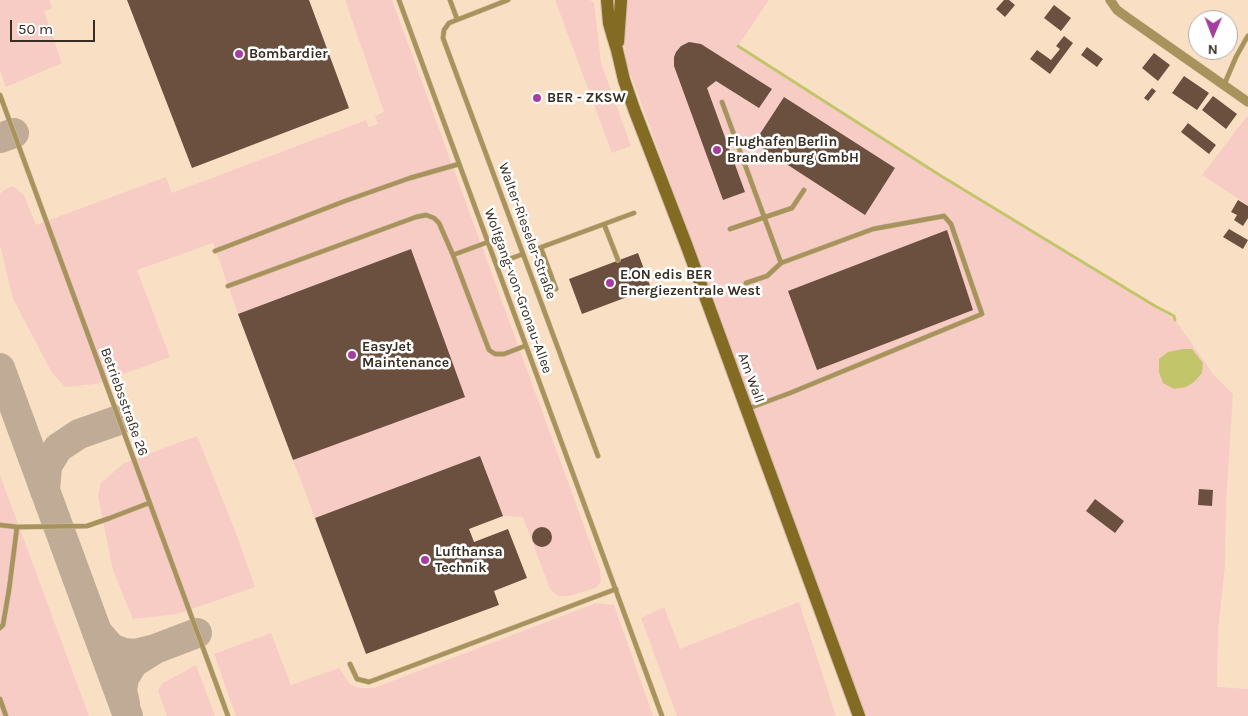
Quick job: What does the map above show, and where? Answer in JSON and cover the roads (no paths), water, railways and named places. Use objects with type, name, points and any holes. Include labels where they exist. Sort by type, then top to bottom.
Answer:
[{"type":"street","name":"Am Wall","points":[[607,0],[610,23],[624,80],[634,109],[686,244],[859,716]]},
{"type":"street","name":"Am Wall","points":[[617,50],[621,0]]},
{"type":"street","points":[[1103,0],[1248,102]]},
{"type":"street","points":[[1110,0],[1116,10]]},
{"type":"lane","name":"Wolfgang-von-Gronau-Allee","points":[[399,0],[662,716]]},
{"type":"lane","points":[[450,0],[457,19],[508,0]]},
{"type":"lane","name":"Walter-Rieseler-Straße","points":[[457,19],[449,23],[444,30],[443,38],[598,456]]},
{"type":"lane","points":[[1224,85],[1236,57],[1248,36]]},
{"type":"lane","name":"Betriebsstraße 26","points":[[0,95],[228,716]]},
{"type":"lane","points":[[722,102],[781,262]]},
{"type":"lane","points":[[216,251],[354,198],[410,178],[459,164]]},
{"type":"lane","points":[[730,229],[792,208],[804,190]]},
{"type":"lane","points":[[531,251],[634,213]]},
{"type":"lane","points":[[228,286],[426,215],[434,218],[439,223],[489,350],[495,354],[504,354],[525,346]]},
{"type":"lane","points":[[746,283],[767,276],[781,262],[873,229],[944,216],[951,224],[982,314],[790,393],[746,409]]},
{"type":"lane","points":[[604,224],[618,260]]},
{"type":"lane","points":[[453,255],[488,242]]},
{"type":"lane","points":[[541,248],[556,289]]},
{"type":"lane","points":[[496,264],[523,254]]},
{"type":"lane","points":[[0,525],[17,527],[86,526],[149,503]]},
{"type":"lane","points":[[0,628],[3,625],[9,590],[17,527]]},
{"type":"lane","points":[[350,664],[357,679],[369,682],[616,589]]},
{"type":"lane","points":[[0,699],[6,716]]},
{"type":"waterway","points":[[738,46],[938,174],[1174,316],[1175,320]]},
{"type":"place","name":"Bombardier","points":[[239,54]]},
{"type":"place","name":"BER - ZKSW","points":[[537,98]]},
{"type":"place","name":"Flughafen Berlin Brandenburg GmbH","points":[[717,150]]},
{"type":"place","name":"E.ON edis BER Energiezentrale West","points":[[610,283]]},
{"type":"place","name":"EasyJet Maintenance","points":[[352,355]]},
{"type":"place","name":"Lufthansa Technik","points":[[425,560]]}]
